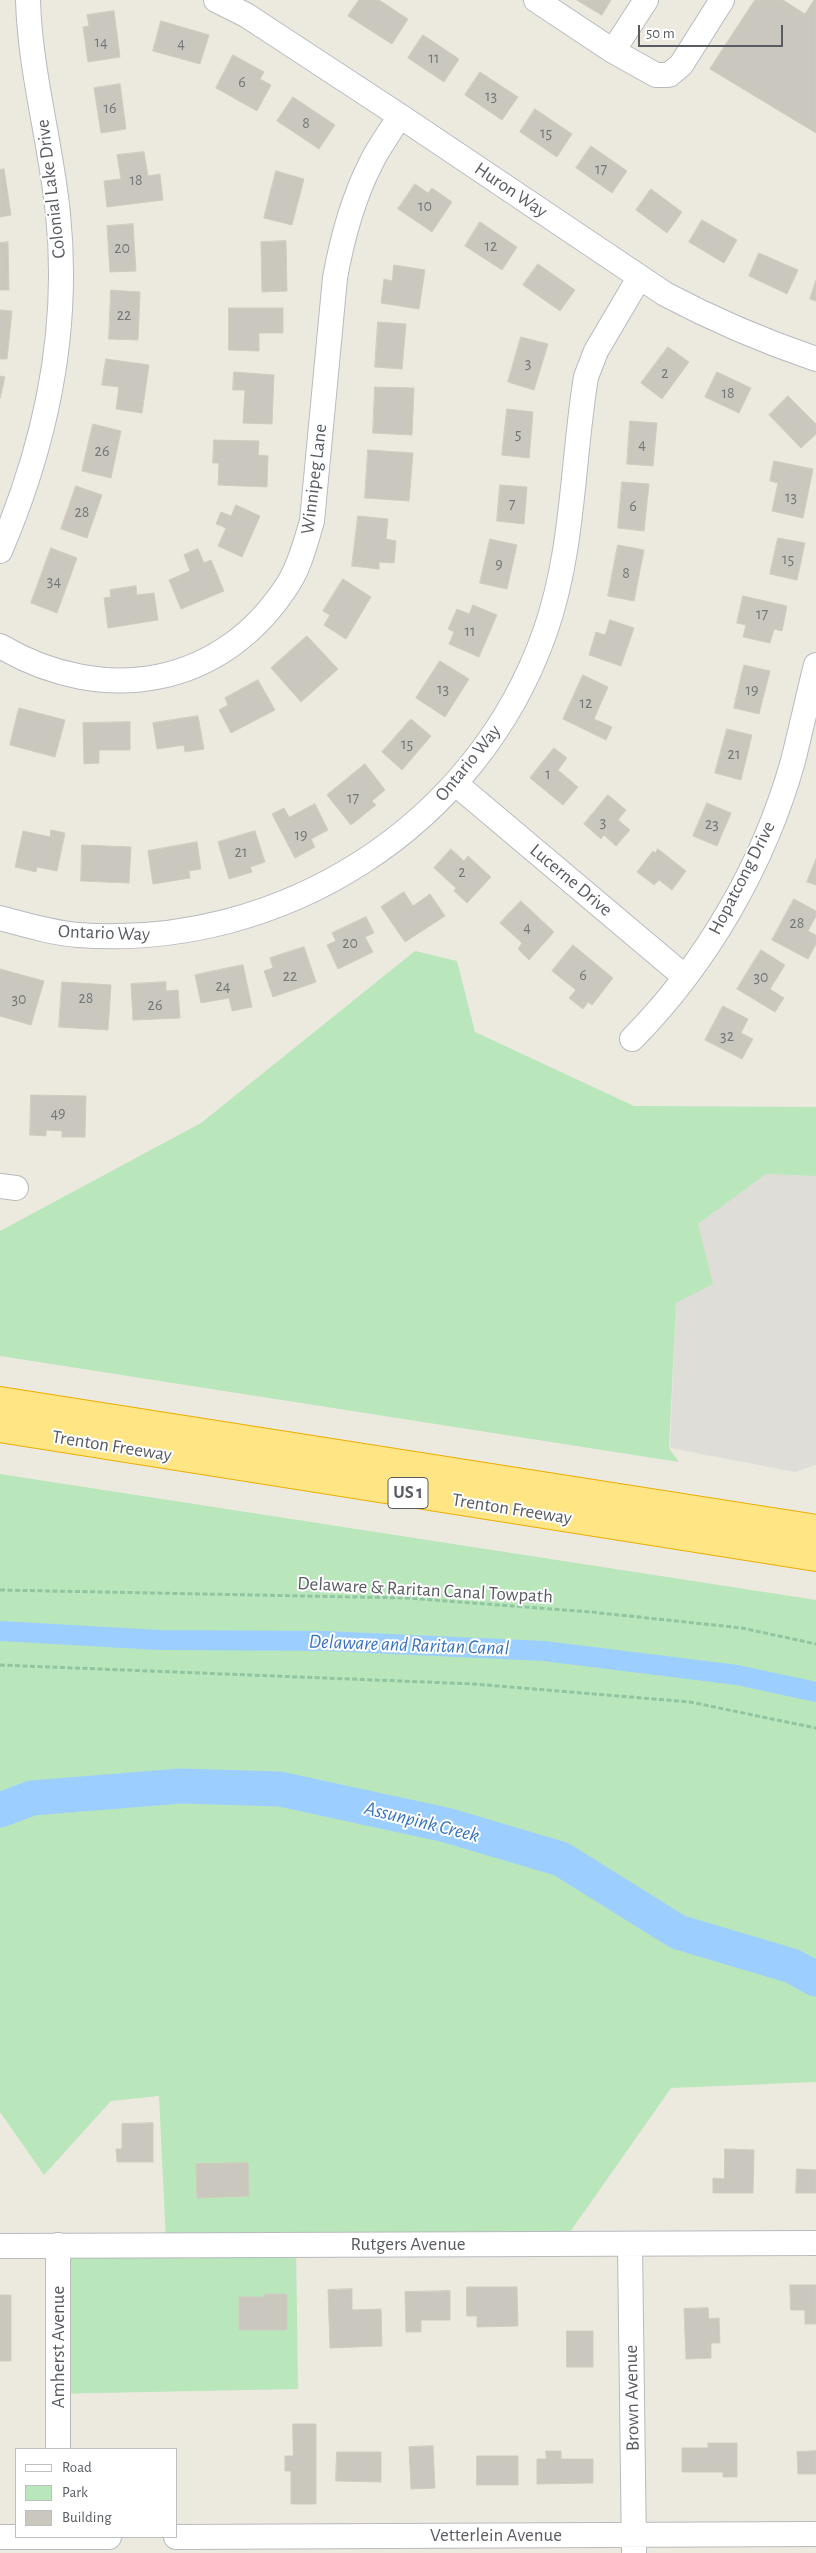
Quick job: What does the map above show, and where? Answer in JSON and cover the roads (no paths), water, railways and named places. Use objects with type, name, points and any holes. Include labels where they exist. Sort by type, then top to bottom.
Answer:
[{"type":"highway","name":"Trenton Freeway","points":[[0,1401],[816,1529]]},
{"type":"highway","name":"Trenton Freeway","points":[[0,1428],[816,1557]]},
{"type":"street","name":"Colonial Lake Drive","points":[[0,551],[22,499],[39,446],[51,392],[59,327],[61,281],[58,214],[34,59],[28,0]]},
{"type":"street","name":"Huron Way","points":[[216,0],[246,15],[400,116],[639,278],[708,317],[764,342],[816,359]]},
{"type":"street","points":[[536,0],[613,51],[656,74],[669,75],[681,65],[722,0]]},
{"type":"street","points":[[613,51],[646,0]]},
{"type":"street","name":"Winnipeg Lane","points":[[0,646],[23,659],[52,671],[83,679],[114,682],[146,679],[176,672],[206,660],[229,646],[248,631],[273,606],[290,580],[304,551],[312,521],[335,278],[341,242],[354,202],[370,163],[400,116]]},
{"type":"street","name":"Ontario Way","points":[[0,918],[67,934],[120,937],[168,934],[206,928],[261,913],[306,895],[348,873],[388,846],[425,816],[456,784],[503,721],[526,678],[545,632],[559,585],[567,544],[586,377],[596,351],[639,278]]},
{"type":"street","name":"Hopatcong Drive","points":[[632,1039],[685,977],[729,911],[756,860],[774,817],[792,762],[816,665]]},
{"type":"street","name":"Lucerne Drive","points":[[456,784],[685,977]]},
{"type":"street","name":"Rutgers Avenue","points":[[0,2246],[816,2243]]},
{"type":"street","name":"Brown Avenue","points":[[630,2244],[634,2544]]},
{"type":"street","name":"Amherst Avenue","points":[[58,2245],[58,2448]]},
{"type":"street","name":"Vetterlein Avenue","points":[[178,2536],[634,2544],[816,2534]]},
{"type":"street","points":[[0,2537],[15,2537]]},
{"type":"street","points":[[58,2538],[58,2553]]},
{"type":"waterway","name":"Delaware and Raritan Canal","points":[[0,1631],[160,1640],[326,1641],[544,1651],[737,1675],[816,1692]]},
{"type":"waterway","name":"Assunpink Creek","points":[[0,1810],[32,1798],[181,1786],[280,1789],[446,1825],[561,1859],[678,1932],[792,1966],[816,1979]]}]
